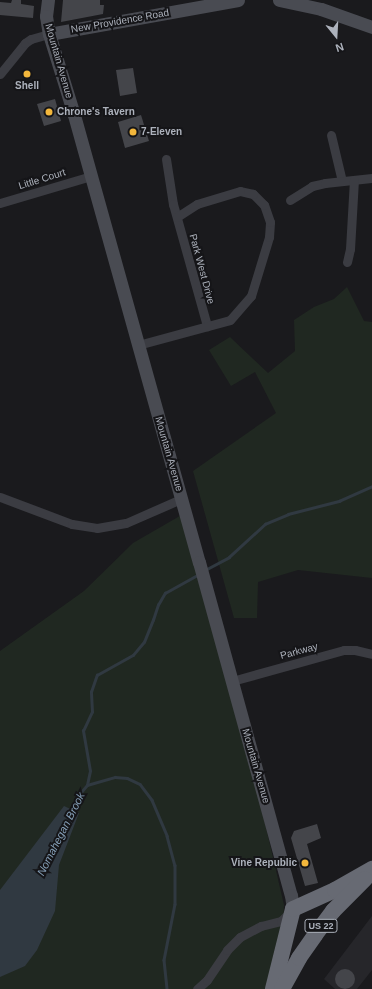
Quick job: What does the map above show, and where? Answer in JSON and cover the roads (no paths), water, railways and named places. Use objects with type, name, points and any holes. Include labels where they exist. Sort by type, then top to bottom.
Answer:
[{"type":"highway","points":[[273,989],[293,909],[335,890],[372,869]]},
{"type":"highway","name":"US 22","points":[[282,989],[299,958],[315,935],[333,912],[372,873]]},
{"type":"street","name":"Mountain Avenue","points":[[48,0],[46,16],[49,34],[91,176],[199,562],[291,895],[293,909]]},
{"type":"street","name":"New Providence Road","points":[[49,34],[138,19],[218,1],[238,0]]},
{"type":"street","points":[[279,0],[324,5],[372,27]]},
{"type":"street","points":[[0,74],[25,43],[31,39],[49,34]]},
{"type":"street","points":[[331,136],[342,181]]},
{"type":"street","name":"Park West Drive","points":[[166,159],[177,217],[207,326]]},
{"type":"street","name":"Little Court","points":[[0,203],[91,176]]},
{"type":"street","points":[[290,200],[312,186],[372,178]]},
{"type":"street","points":[[347,262],[350,250],[354,180]]},
{"type":"street","points":[[138,345],[230,320],[251,296],[269,237],[270,222],[264,205],[253,194],[240,191],[197,204],[177,217]]},
{"type":"street","points":[[0,497],[72,524],[97,528],[126,522],[181,499]]},
{"type":"street","name":"Parkway","points":[[232,681],[344,650],[355,650],[372,654]]},
{"type":"street","points":[[197,989],[207,980],[227,950],[240,937],[261,926],[281,921],[293,909]]},
{"type":"water","name":"Nomahegan Brook","points":[[64,806],[79,813],[59,865],[55,911],[37,950],[25,966],[0,977],[0,890]]},
{"type":"waterway","points":[[205,570],[229,557],[265,524],[288,514],[339,501],[372,486]]},
{"type":"waterway","points":[[87,785],[90,771],[83,731],[92,712],[91,692],[97,675],[133,655],[144,642],[158,605],[165,593],[197,575]]},
{"type":"waterway","name":"Nomahegan Brook","points":[[71,812],[77,797],[87,785],[115,777],[127,778],[140,784],[152,800],[167,836],[175,865],[175,904],[164,960],[167,989]]},
{"type":"place","name":"Shell","points":[[27,74]]},
{"type":"place","name":"Chrone's Tavern","points":[[49,112]]},
{"type":"place","name":"7-Eleven","points":[[133,132]]},
{"type":"place","name":"Vine Republic","points":[[305,863]]}]
